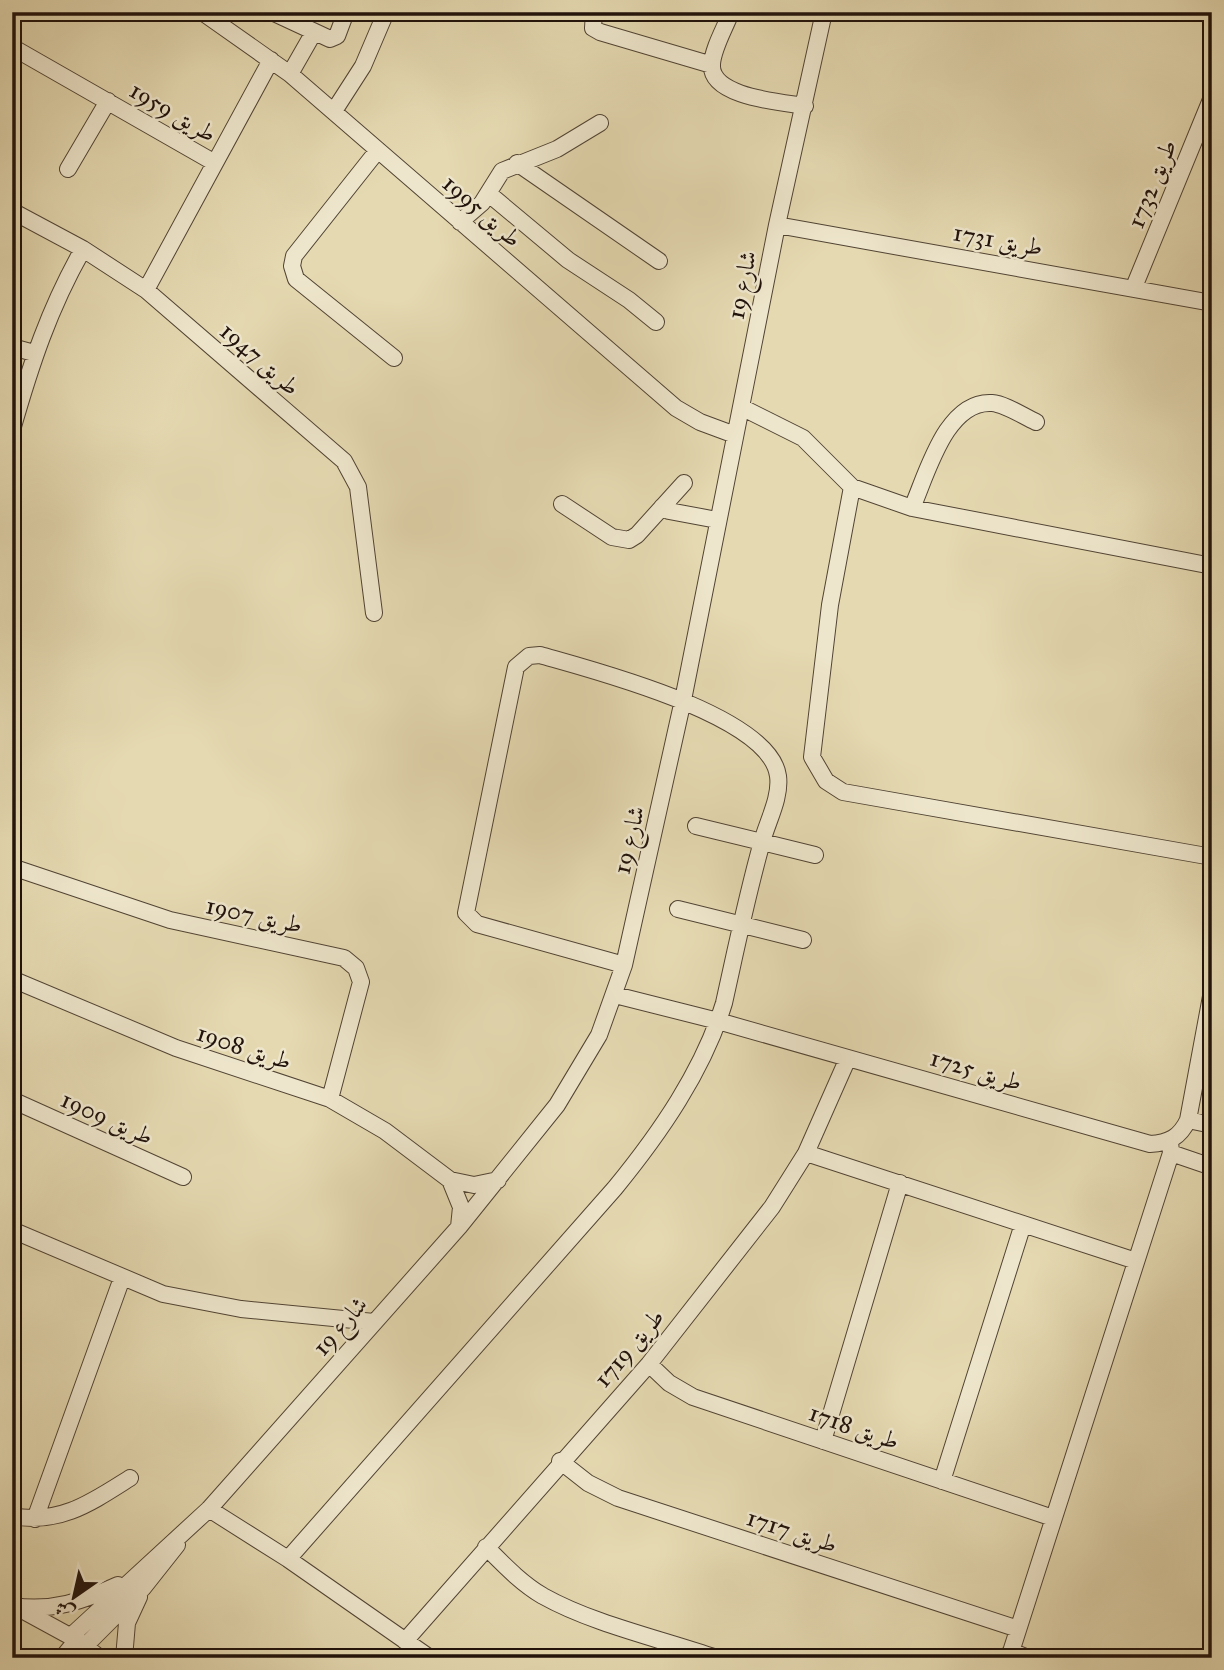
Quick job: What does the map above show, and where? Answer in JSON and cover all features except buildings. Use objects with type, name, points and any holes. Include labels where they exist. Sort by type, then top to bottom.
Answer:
[{"type":"street","name":"طريق 1995","points":[[202,12],[290,74],[676,408],[700,422],[735,435]]},
{"type":"street","points":[[272,12],[300,18],[314,32],[334,39],[346,12]]},
{"type":"street","points":[[334,111],[363,66],[386,12]]},
{"type":"street","points":[[594,12],[593,28],[600,32],[712,65]]},
{"type":"street","points":[[731,12],[712,65],[715,79],[723,87],[745,95],[804,106]]},
{"type":"street","name":"شارع 19","points":[[62,1658],[209,1509],[459,1227],[534,1136],[584,1063],[615,995],[624,965],[683,701],[777,225],[824,12]]},
{"type":"street","points":[[290,74],[314,32]]},
{"type":"street","name":"طريق 1959","points":[[12,47],[215,163]]},
{"type":"street","points":[[146,290],[271,60]]},
{"type":"street","name":"طريق 1732","points":[[1133,287],[1212,97]]},
{"type":"street","name":"طريق 1959","points":[[68,169],[108,101]]},
{"type":"street","points":[[460,222],[489,194],[498,176],[517,163],[557,149],[600,123]]},
{"type":"street","points":[[378,150],[294,256],[292,267],[296,279],[394,358]]},
{"type":"street","points":[[517,163],[659,261]]},
{"type":"street","points":[[489,194],[568,260],[620,293],[656,322]]},
{"type":"street","name":"طريق 1947","points":[[12,211],[83,249],[146,290],[344,461],[358,486],[374,613]]},
{"type":"street","name":"طريق 1731","points":[[777,225],[1212,303]]},
{"type":"street","points":[[12,430],[34,353],[57,296],[83,249]]},
{"type":"street","points":[[12,347],[34,353]]},
{"type":"street","points":[[912,508],[947,428],[971,406],[993,403],[1036,422]]},
{"type":"street","points":[[741,407],[803,438],[852,487],[912,508],[1212,566]]},
{"type":"street","points":[[562,504],[612,537],[624,540],[637,535],[684,483]]},
{"type":"street","points":[[852,487],[828,615],[812,757],[826,781],[843,792],[1212,857]]},
{"type":"street","points":[[662,507],[669,511],[717,520]]},
{"type":"street","points":[[288,1559],[657,1137],[718,1021],[762,842],[777,794],[778,773],[775,763],[761,747],[683,701],[652,688],[540,655],[529,656],[516,667],[466,913],[477,924],[624,965]]},
{"type":"street","points":[[696,826],[816,855]]},
{"type":"street","name":"طريق 1907","points":[[12,867],[170,920],[344,958],[356,968],[361,982],[330,1099]]},
{"type":"street","points":[[678,909],[803,940]]},
{"type":"street","name":"طريق 1908","points":[[12,979],[176,1048],[330,1099],[385,1131],[450,1180]]},
{"type":"street","name":"طريق 1725","points":[[615,995],[718,1021],[1140,1142],[1161,1144],[1212,1167]]},
{"type":"street","points":[[1027,1658],[1010,1654],[1171,1147],[1188,1120],[1211,1000]]},
{"type":"street","name":"طريق 1719","points":[[405,1641],[560,1461],[649,1364],[772,1207],[806,1153],[848,1058]]},
{"type":"street","name":"طريق 1909","points":[[12,1100],[183,1177]]},
{"type":"street","points":[[1188,1120],[1212,1125]]},
{"type":"street","points":[[806,1153],[1136,1261]]},
{"type":"street","points":[[450,1180],[474,1185],[498,1180]]},
{"type":"street","points":[[450,1180],[459,1197],[459,1227]]},
{"type":"street","points":[[824,1441],[900,1183]]},
{"type":"street","points":[[942,1481],[1023,1224]]},
{"type":"street","points":[[12,1230],[163,1294],[196,1302],[373,1322]]},
{"type":"street","points":[[35,1519],[122,1278]]},
{"type":"street","name":"طريق 1718","points":[[649,1364],[669,1383],[693,1397],[1053,1518]]},
{"type":"street","name":"طريق 1717","points":[[560,1461],[588,1483],[618,1498],[1018,1629]]},
{"type":"street","points":[[12,1516],[35,1519],[76,1511],[130,1478]]},
{"type":"street","points":[[209,1509],[288,1559],[430,1658]]},
{"type":"street","points":[[486,1547],[516,1576],[543,1596],[574,1610],[716,1658]]},
{"type":"street","points":[[13,1606],[45,1608],[67,1605],[136,1584],[127,1623],[124,1658]]},
{"type":"street","points":[[13,1606],[78,1641],[100,1658]]}]
